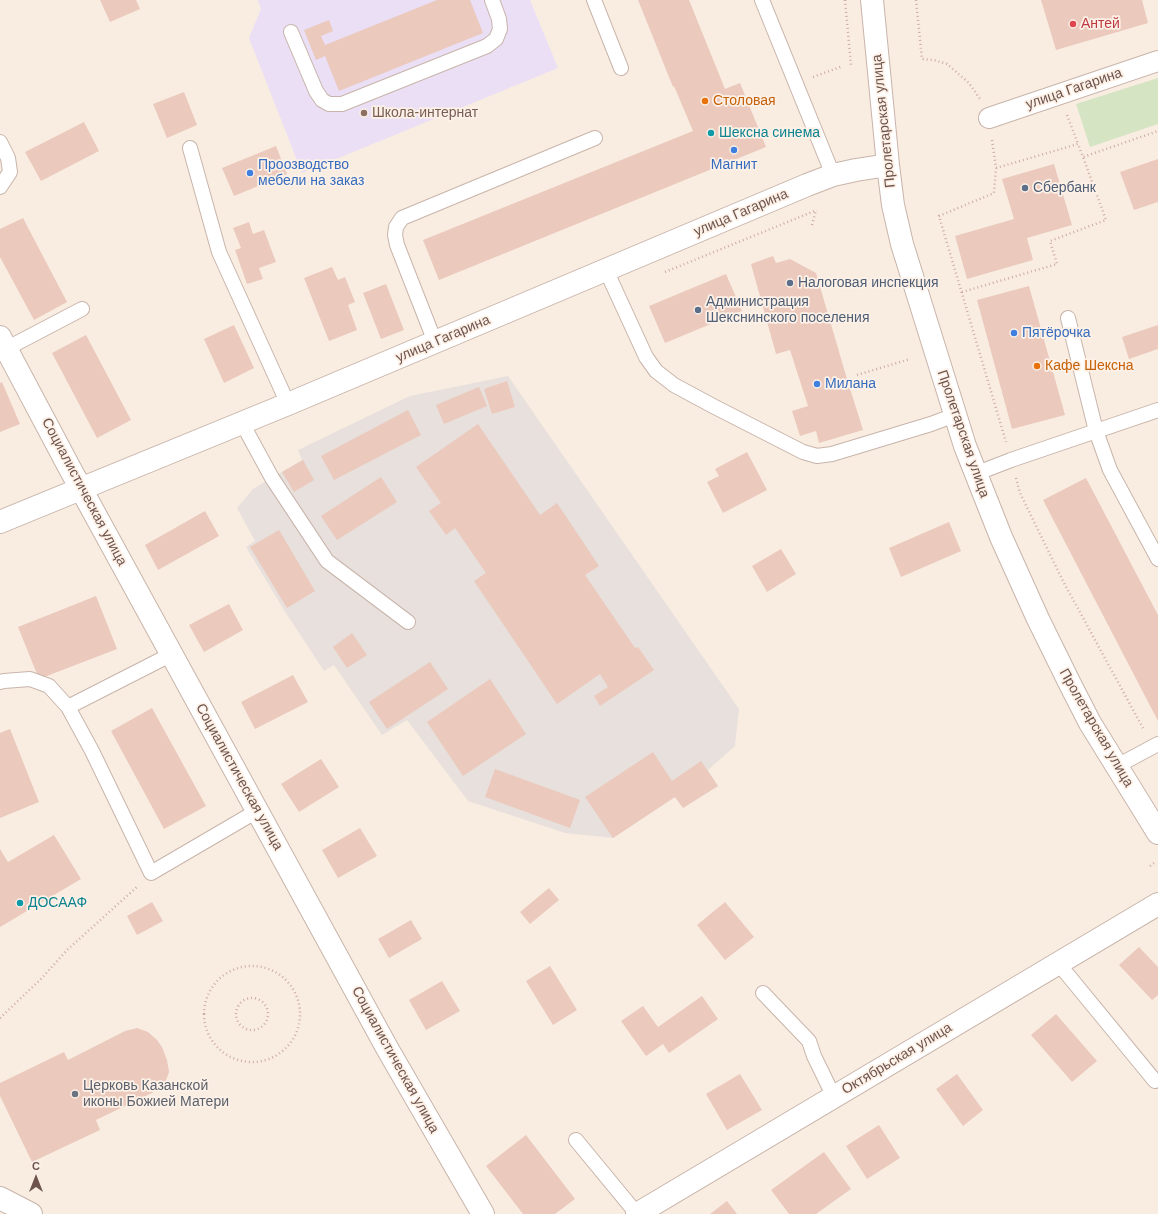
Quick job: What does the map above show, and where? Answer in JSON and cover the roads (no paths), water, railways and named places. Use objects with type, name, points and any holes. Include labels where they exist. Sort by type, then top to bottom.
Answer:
[{"type":"street","name":"Пролетарская улица","points":[[872,0],[888,165],[894,205],[902,244],[954,415],[975,474],[1001,537],[1038,619],[1090,723],[1158,833]]},
{"type":"street","name":"улица Гагарина","points":[[989,118],[1158,61]]},
{"type":"street","name":"улица Гагарина","points":[[0,522],[288,404],[807,185],[833,175],[888,165]]},
{"type":"street","name":"Социалистическая улица","points":[[2,346],[82,489],[387,1048],[483,1214]]},
{"type":"street","name":"Октябрьская улица","points":[[637,1214],[1158,904]]},
{"type":"street","points":[[0,1198],[31,1214]]},
{"type":"lane","points":[[291,32],[316,91],[322,100],[329,104],[342,104],[487,46],[496,39],[500,29],[499,19],[492,0]]},
{"type":"lane","points":[[594,0],[621,68]]},
{"type":"lane","points":[[762,0],[797,83],[833,175]]},
{"type":"lane","points":[[435,342],[397,245],[395,235],[396,227],[402,218],[595,138]]},
{"type":"lane","points":[[0,142],[8,158],[10,172],[0,187]]},
{"type":"lane","points":[[190,148],[219,252],[288,404]]},
{"type":"lane","points":[[606,270],[646,357],[656,371],[674,385],[802,452],[817,456],[832,454],[931,424],[954,415]]},
{"type":"lane","points":[[2,346],[82,309]]},
{"type":"lane","points":[[1068,318],[1096,431],[1110,470],[1158,559]]},
{"type":"lane","points":[[975,474],[1010,460],[1158,410]]},
{"type":"lane","points":[[242,423],[272,478],[327,561],[408,622]]},
{"type":"lane","points":[[68,707],[172,654]]},
{"type":"lane","points":[[0,682],[30,679],[37,681],[49,686],[68,707],[92,751],[151,873],[257,811]]},
{"type":"lane","points":[[1117,766],[1156,745]]},
{"type":"lane","points":[[1058,963],[1155,1081]]},
{"type":"lane","points":[[763,993],[809,1041],[816,1062],[834,1096]]},
{"type":"lane","points":[[576,1140],[637,1214]]},
{"type":"place","name":"Антей","points":[[1073,24]]},
{"type":"place","name":"Столовая","points":[[705,101]]},
{"type":"place","name":"Школа-интернат","points":[[364,113]]},
{"type":"place","name":"Шексна синема","points":[[711,133]]},
{"type":"place","name":"Магнит","points":[[734,150]]},
{"type":"place","name":"Проозводство мебели на заказ","points":[[250,173]]},
{"type":"place","name":"Сбербанк","points":[[1025,188]]},
{"type":"place","name":"Налоговая инспекция","points":[[790,283]]},
{"type":"place","name":"Администрация Шекснинского поселения","points":[[698,310]]},
{"type":"place","name":"Пятёрочка","points":[[1014,333]]},
{"type":"place","name":"Кафе Шексна","points":[[1037,366]]},
{"type":"place","name":"Милана","points":[[817,384]]},
{"type":"place","name":"ДОСААФ","points":[[20,903]]},
{"type":"place","name":"Церковь Казанской иконы Божией Матери","points":[[75,1094]]}]
